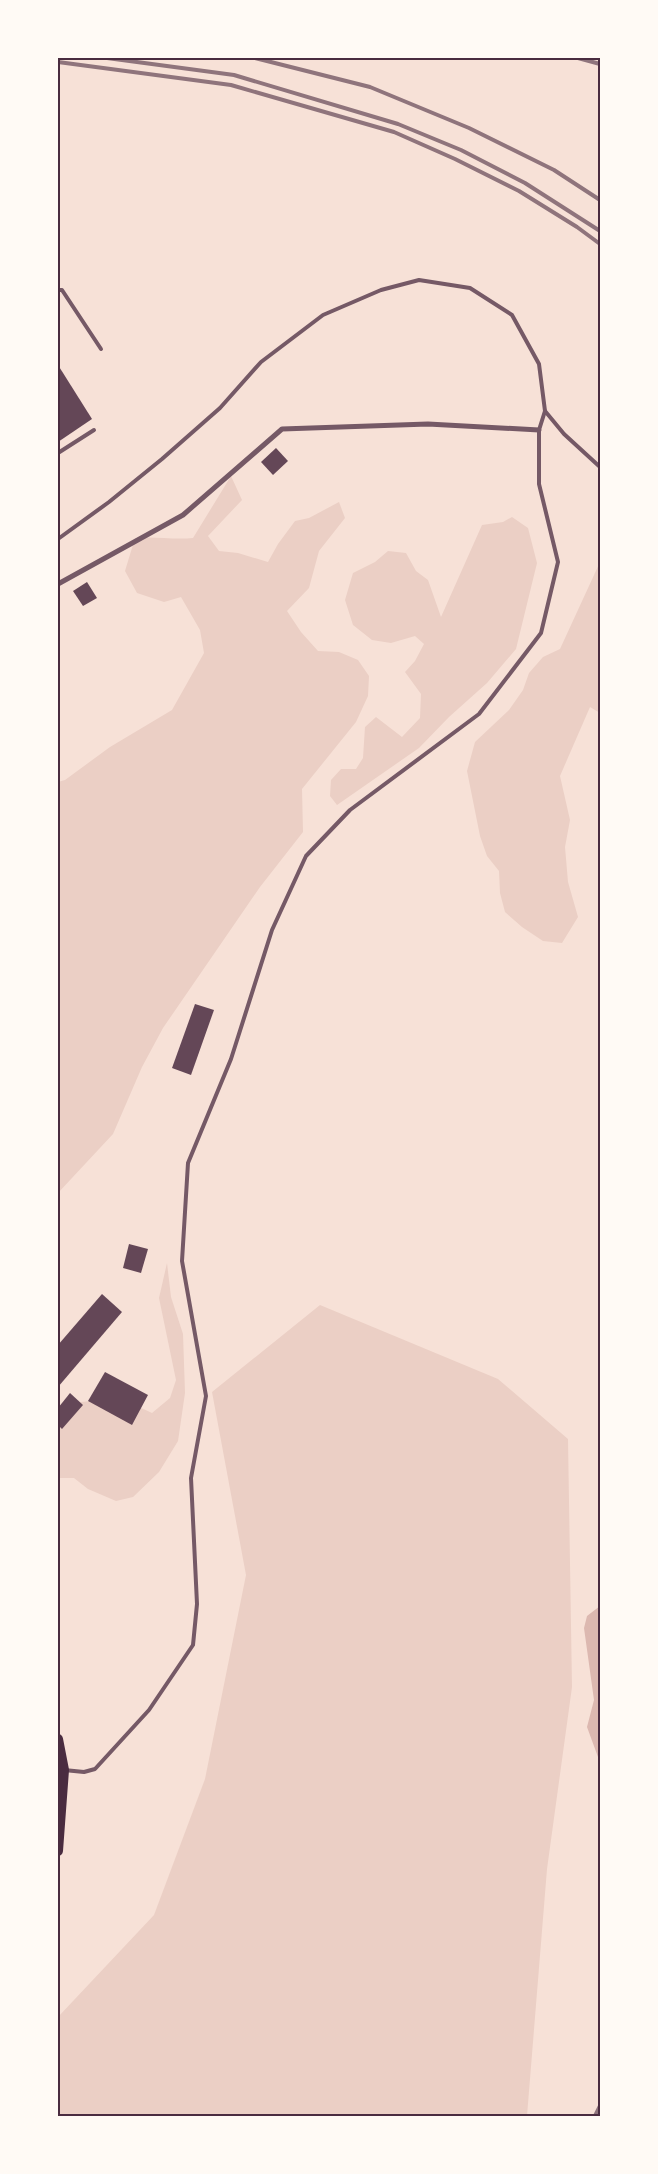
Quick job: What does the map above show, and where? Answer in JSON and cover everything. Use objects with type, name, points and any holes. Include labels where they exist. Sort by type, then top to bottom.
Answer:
[{"type":"main road","points":[[58,1739],[64,1770],[58,1850]]},
{"type":"street","points":[[58,584],[183,515],[282,429],[428,424],[539,430]]},
{"type":"lane","points":[[58,539],[109,502],[162,459],[220,408],[260,362],[323,315],[381,290],[419,280],[470,288],[512,316],[539,364],[545,411],[539,430],[539,484],[558,562],[542,633],[480,714],[350,810],[306,856],[272,930],[231,1059],[188,1163],[182,1261],[206,1396],[191,1478],[197,1604],[193,1645],[148,1710],[95,1769],[84,1772],[64,1770]]},
{"type":"lane","points":[[58,290],[62,290],[101,349]]},
{"type":"lane","points":[[545,411],[564,434],[600,467]]},
{"type":"lane","points":[[58,453],[94,430]]},
{"type":"lane","points":[[600,1522],[600,1529]]},
{"type":"shaded area","points":[[231,476],[242,500],[208,536],[219,551],[238,553],[268,562],[278,544],[295,521],[309,518],[339,502],[345,518],[319,551],[309,588],[287,611],[301,632],[318,651],[339,652],[358,660],[369,676],[368,696],[356,722],[302,789],[303,832],[260,887],[163,1028],[142,1067],[113,1134],[58,1193],[58,782],[65,780],[110,747],[172,710],[204,653],[200,630],[181,597],[164,602],[137,593],[125,571],[135,538],[193,538]]},
{"type":"shaded area","points":[[512,517],[528,528],[537,563],[516,649],[487,683],[449,717],[419,748],[337,805],[330,796],[331,780],[341,769],[356,769],[363,758],[365,727],[376,717],[402,737],[420,718],[421,694],[405,672],[415,661],[424,644],[415,636],[391,643],[372,640],[353,625],[345,600],[353,573],[375,562],[388,551],[406,553],[416,571],[428,580],[441,617],[482,525],[503,522]]},
{"type":"shaded area","points":[[600,562],[600,644],[598,657],[600,657],[600,713],[590,707],[560,776],[570,820],[565,847],[568,882],[578,917],[562,943],[543,941],[522,927],[505,912],[500,893],[499,871],[487,856],[480,836],[467,771],[475,742],[509,710],[523,690],[529,673],[543,657],[560,649]]},
{"type":"shaded area","points":[[167,1263],[171,1297],[183,1334],[185,1393],[178,1441],[159,1472],[133,1497],[116,1501],[88,1489],[74,1478],[58,1478],[58,1406],[106,1400],[129,1404],[152,1413],[170,1398],[176,1380],[159,1298]]},
{"type":"shaded area","points":[[320,1305],[498,1379],[568,1439],[572,1687],[547,1869],[527,2116],[58,2116],[58,2017],[154,1915],[205,1779],[246,1575],[212,1392]]},
{"type":"shaded area","points":[[600,1606],[600,1776],[598,1757],[587,1727],[594,1700],[584,1628],[587,1616]]},
{"type":"building","points":[[58,365],[92,419],[58,442]]},
{"type":"building","points":[[276,448],[288,461],[273,475],[261,462]]},
{"type":"building","points":[[87,582],[97,598],[83,606],[73,591]]},
{"type":"building","points":[[195,1004],[214,1010],[191,1075],[172,1068]]},
{"type":"building","points":[[129,1244],[148,1249],[141,1273],[123,1268]]},
{"type":"building","points":[[102,1294],[122,1312],[58,1387],[58,1345]]},
{"type":"building","points":[[105,1372],[148,1395],[132,1425],[88,1401]]},
{"type":"building","points":[[70,1393],[83,1405],[62,1429],[58,1425],[58,1408]]},
{"type":"railway","points":[[107,58],[234,75],[398,124],[461,150],[525,183],[600,231]]},
{"type":"railway","points":[[255,58],[370,87],[469,128],[554,170],[600,200]]},
{"type":"railway","points":[[578,58],[600,64]]},
{"type":"railway","points":[[58,62],[231,85],[394,132],[455,159],[519,191],[577,227],[600,244]]},
{"type":"railway","points":[[595,2116],[600,2106]]}]
